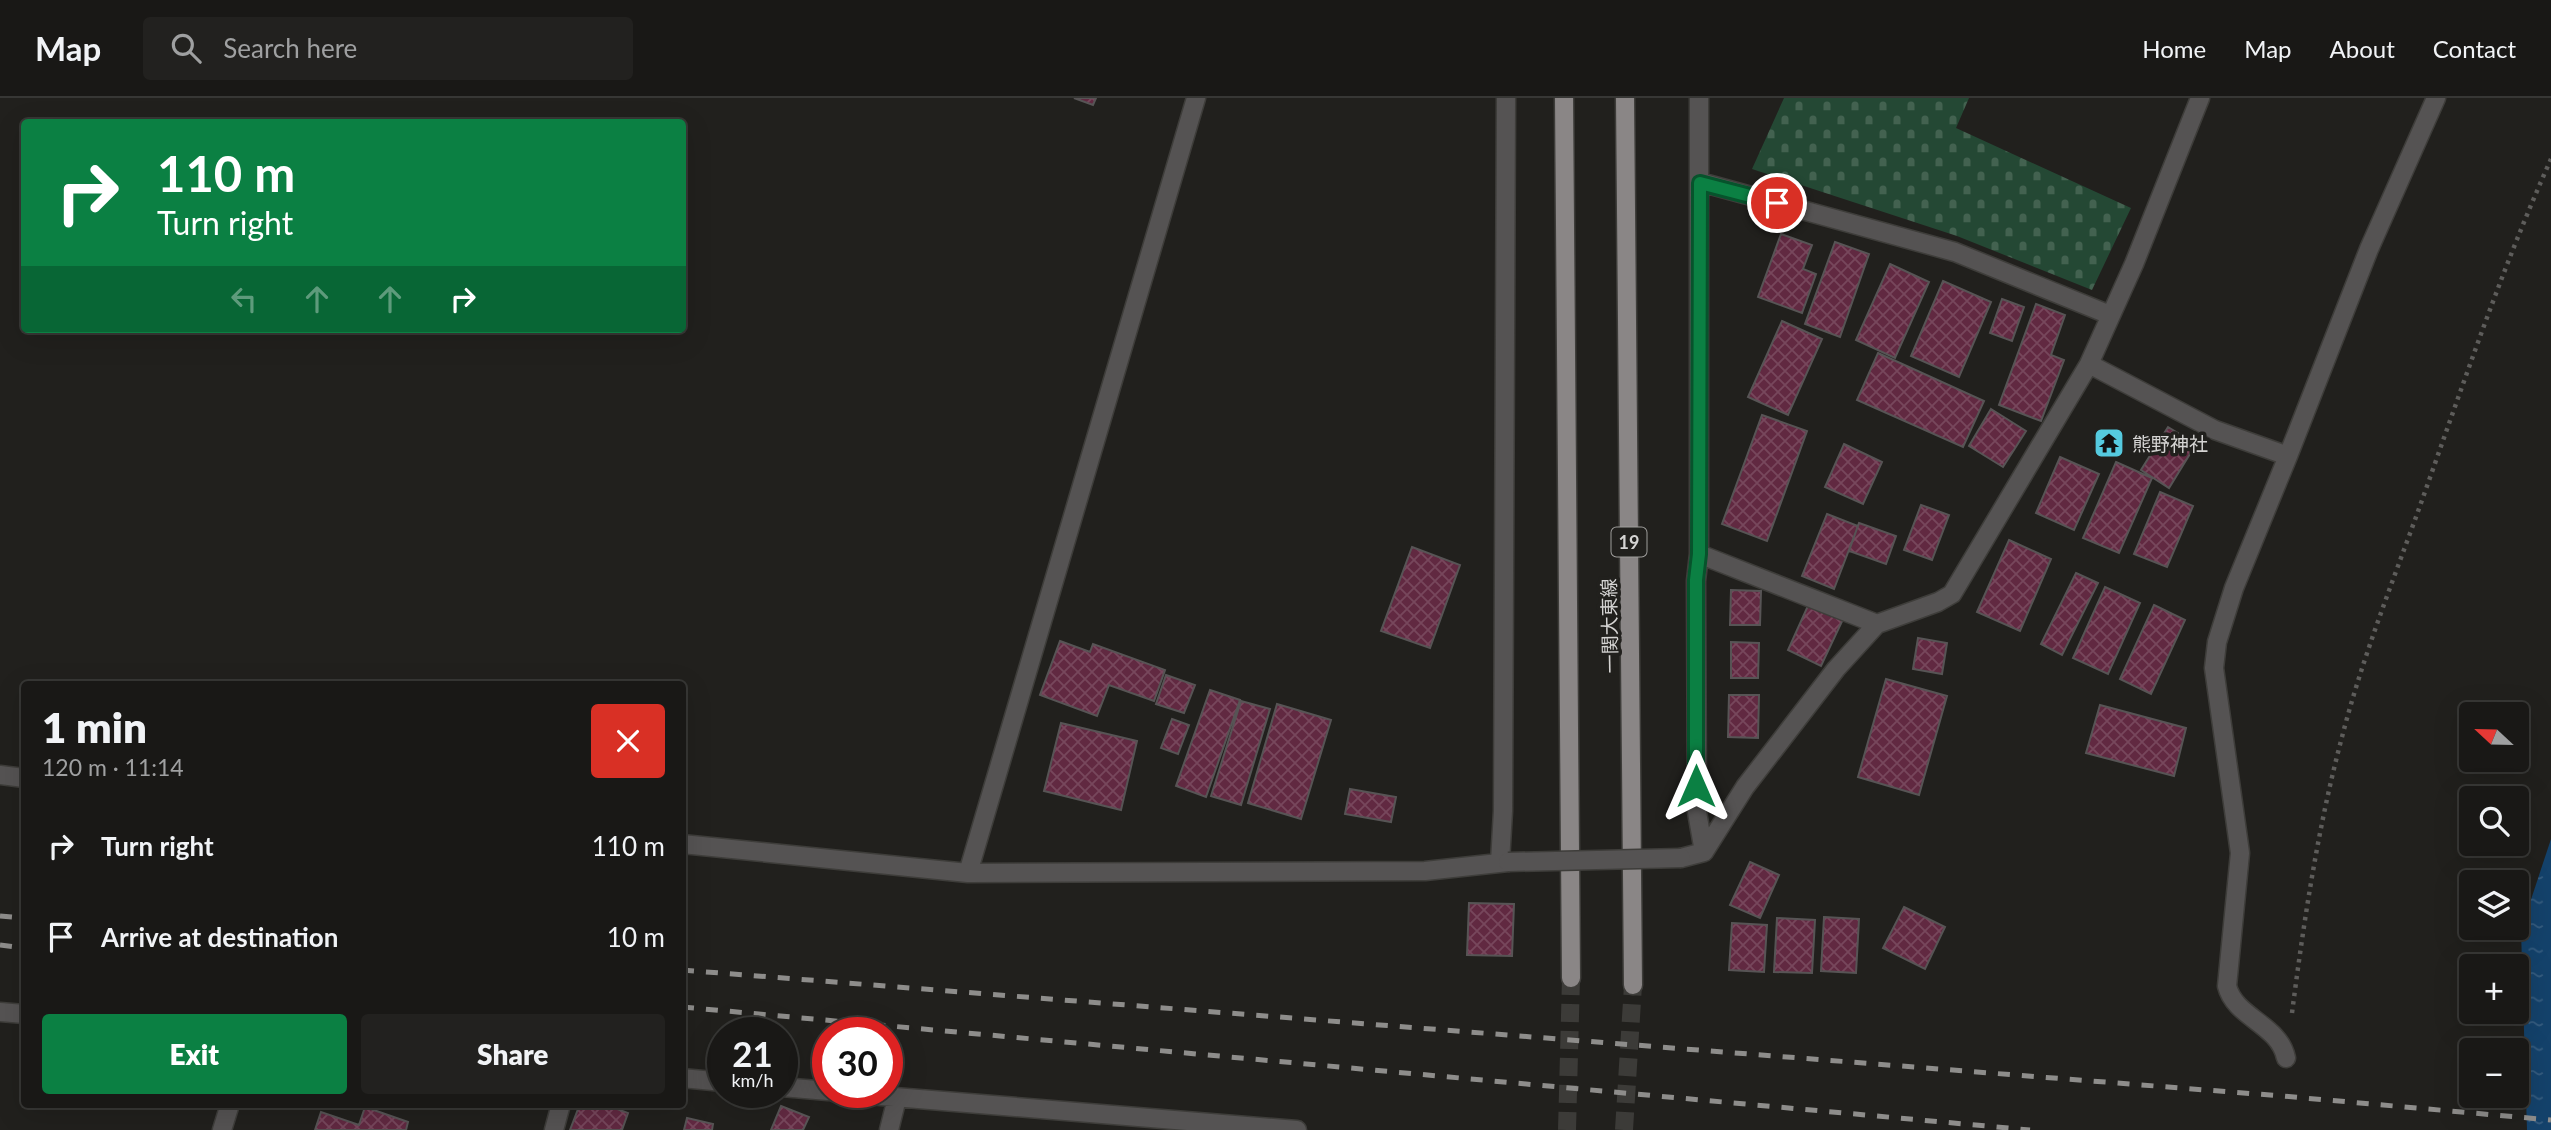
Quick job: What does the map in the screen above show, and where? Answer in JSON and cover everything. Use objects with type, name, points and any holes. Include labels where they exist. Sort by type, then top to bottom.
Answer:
[{"type":"main road","points":[[1563,98],[1571,978]]},
{"type":"main road","name":"一関大東線","points":[[1625,98],[1633,985]]},
{"type":"street","points":[[968,873],[1196,98]]},
{"type":"street","points":[[1504,862],[1506,98]]},
{"type":"street","points":[[1699,98],[1696,812],[1704,852]]},
{"type":"street","points":[[686,844],[968,873],[1425,871],[1504,862],[1681,858],[1704,852],[1745,787],[1836,669],[1878,624],[1952,594],[2089,364],[2134,264],[2200,98]]},
{"type":"street","points":[[2286,1058],[2284,1048],[2276,1037],[2237,1005],[2227,986],[2240,853],[2214,668],[2217,642],[2234,588],[2369,249],[2435,98]]},
{"type":"street","points":[[1700,183],[1955,252],[2110,315]]},
{"type":"street","points":[[2089,364],[2215,430],[2288,456]]},
{"type":"street","points":[[1699,554],[1878,624]]},
{"type":"street","points":[[0,775],[21,778]]},
{"type":"street","points":[[0,1012],[21,1014]]},
{"type":"street","points":[[686,1078],[707,1080]]},
{"type":"street","points":[[903,1099],[1297,1130]]},
{"type":"street","points":[[222,1130],[229,1108]]},
{"type":"street","points":[[554,1130],[560,1108]]},
{"type":"street","points":[[889,1130],[894,1108]]},
{"type":"path","points":[[2286,1058],[2310,883],[2342,737],[2368,648],[2477,340],[2551,159]]},
{"type":"green space","points":[[1784,98],[1969,98],[1956,128],[2131,208],[2092,290],[1957,236],[1752,169]]},
{"type":"water","points":[[2551,839],[2551,1130],[2527,1130],[2529,1038],[2524,1038],[2524,1024],[2529,1024],[2529,954],[2522,954],[2521,940],[2529,940],[2529,906]]},
{"type":"building","points":[[1074,98],[1096,98],[1093,105]]},
{"type":"building","points":[[1781,234],[1812,245],[1803,269],[1816,274],[1802,313],[1758,297]]},
{"type":"building","points":[[1835,242],[1869,254],[1840,337],[1805,324]]},
{"type":"building","points":[[1890,264],[1929,282],[1895,358],[1856,340]]},
{"type":"building","points":[[1943,281],[1991,302],[1959,377],[1911,356]]},
{"type":"building","points":[[2002,299],[2024,307],[2012,341],[1990,333]]},
{"type":"building","points":[[2036,304],[2065,315],[2051,355],[2064,360],[2041,421],[1999,405]]},
{"type":"building","points":[[1782,321],[1822,339],[1788,415],[1748,397]]},
{"type":"building","points":[[1878,353],[1984,401],[1963,447],[1857,400]]},
{"type":"building","points":[[1991,409],[2026,431],[2003,467],[1969,446]]},
{"type":"building","points":[[1762,415],[1807,431],[1767,541],[1722,524]]},
{"type":"building","points":[[2168,427],[2196,444],[2169,488],[2141,470]]},
{"type":"building","points":[[1844,444],[1882,462],[1863,504],[1825,487]]},
{"type":"building","points":[[2060,457],[2099,474],[2074,530],[2036,513]]},
{"type":"building","points":[[2116,462],[2152,478],[2119,553],[2083,538]]},
{"type":"building","points":[[2160,492],[2193,506],[2167,567],[2134,554]]},
{"type":"building","points":[[1921,505],[1949,515],[1932,560],[1904,550]]},
{"type":"building","points":[[1827,514],[1858,526],[1834,589],[1802,576]]},
{"type":"building","points":[[1859,523],[1896,536],[1886,564],[1849,551]]},
{"type":"building","points":[[2009,540],[2051,559],[2020,631],[1977,612]]},
{"type":"building","points":[[1412,547],[1460,565],[1430,648],[1381,631]]},
{"type":"building","points":[[2076,573],[2098,583],[2062,655],[2041,644]]},
{"type":"building","points":[[2105,587],[2140,603],[2108,674],[2073,658]]},
{"type":"building","points":[[1731,590],[1761,591],[1760,625],[1730,625]]},
{"type":"building","points":[[1811,599],[1845,615],[1821,666],[1788,650]]},
{"type":"building","points":[[2154,605],[2185,620],[2151,694],[2120,679]]},
{"type":"building","points":[[1918,638],[1947,643],[1942,674],[1913,669]]},
{"type":"building","points":[[1060,641],[1090,652],[1093,644],[1165,670],[1154,701],[1109,685],[1097,716],[1040,695]]},
{"type":"building","points":[[1731,642],[1759,643],[1758,678],[1731,678]]},
{"type":"building","points":[[1166,675],[1195,685],[1184,713],[1156,704]]},
{"type":"building","points":[[1886,679],[1947,696],[1919,795],[1858,777]]},
{"type":"building","points":[[1210,690],[1240,700],[1206,797],[1176,786]]},
{"type":"building","points":[[1729,695],[1759,695],[1758,738],[1728,737]]},
{"type":"building","points":[[1241,701],[1270,709],[1241,805],[1211,796]]},
{"type":"building","points":[[1277,704],[1331,720],[1301,819],[1248,803]]},
{"type":"building","points":[[2100,705],[2186,728],[2174,776],[2086,753]]},
{"type":"building","points":[[1172,719],[1189,725],[1178,754],[1161,748]]},
{"type":"building","points":[[1061,723],[1137,741],[1121,810],[1044,791]]},
{"type":"building","points":[[1350,789],[1396,797],[1391,822],[1345,814]]},
{"type":"building","points":[[1750,862],[1779,875],[1760,918],[1730,905]]},
{"type":"building","points":[[1469,903],[1514,904],[1512,956],[1467,955]]},
{"type":"building","points":[[1904,907],[1945,927],[1925,969],[1883,948]]},
{"type":"building","points":[[1824,917],[1859,919],[1856,973],[1821,971]]},
{"type":"building","points":[[1777,918],[1815,920],[1812,973],[1774,972]]},
{"type":"building","points":[[1732,923],[1767,925],[1764,972],[1729,970]]},
{"type":"building","points":[[365,1108],[408,1122],[406,1130],[315,1130],[321,1112],[359,1125]]},
{"type":"building","points":[[578,1108],[615,1108],[628,1113],[622,1130],[570,1130]]},
{"type":"building","points":[[780,1108],[809,1117],[803,1130],[771,1130]]},
{"type":"building","points":[[687,1118],[713,1124],[712,1130],[684,1130]]},
{"type":"tunnel","points":[[1567,1130],[1571,978]]},
{"type":"tunnel","points":[[1624,1130],[1633,985]]},
{"type":"railway","points":[[0,916],[21,918]]},
{"type":"railway","points":[[0,945],[21,948]]},
{"type":"railway","points":[[686,970],[2282,1096],[2551,1120]]},
{"type":"railway","points":[[686,1007],[2030,1130]]},
{"type":"place","name":"熊野神社","points":[[2109,443]]},
{"type":"route","points":[[1696,786],[1700,183],[1777,203]]}]
